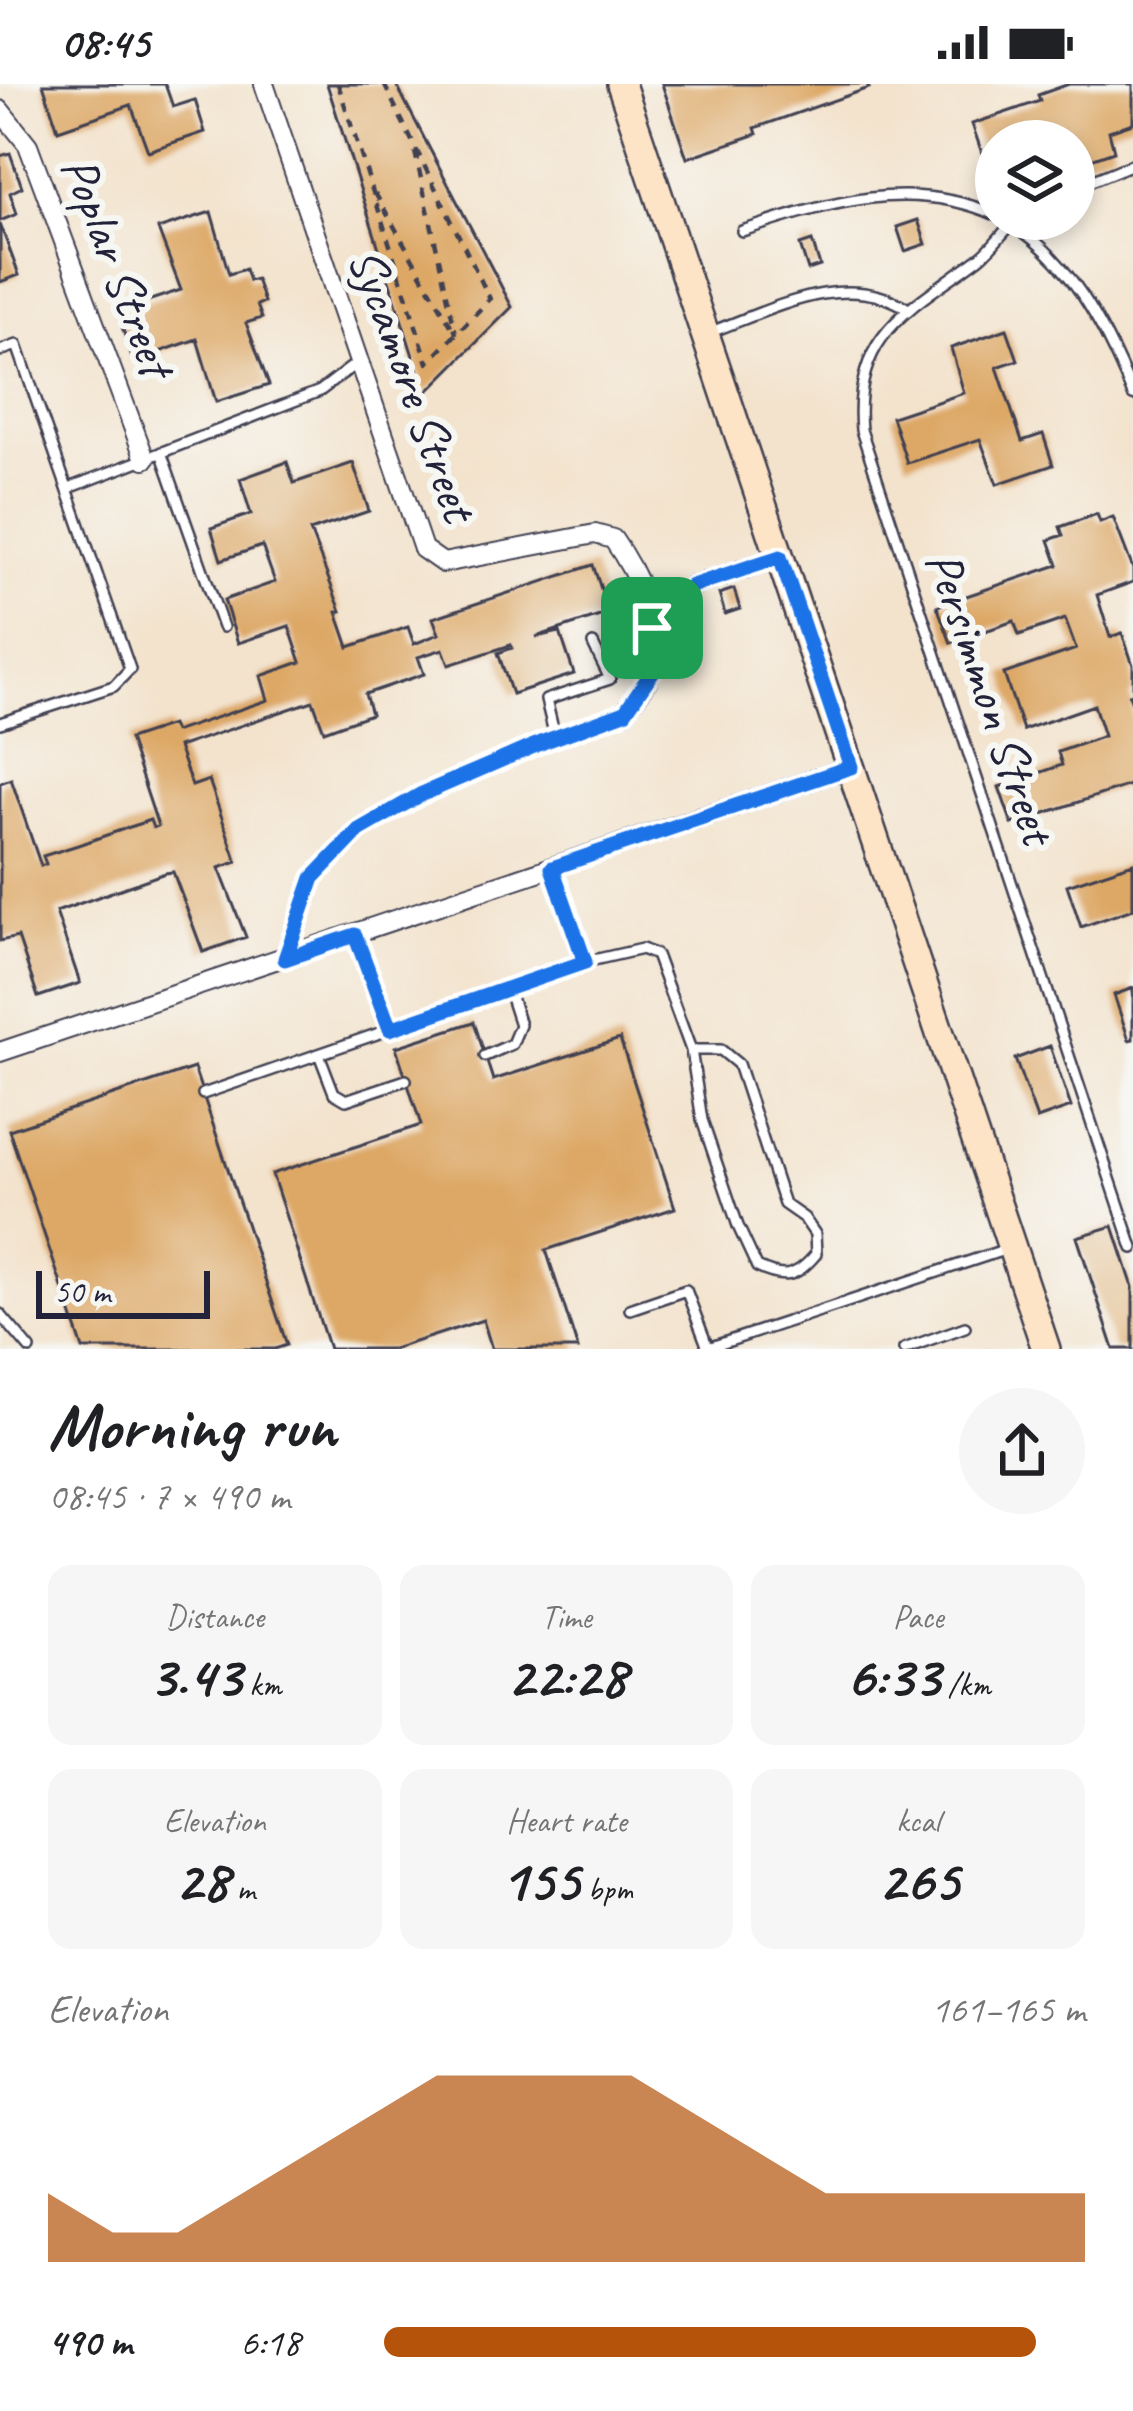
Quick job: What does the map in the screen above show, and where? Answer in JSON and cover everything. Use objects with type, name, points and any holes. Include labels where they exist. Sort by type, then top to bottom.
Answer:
[{"type":"main road","points":[[621,84],[1046,1349]]},
{"type":"street","name":"Sycamore Street","points":[[264,84],[420,543],[442,563],[595,534],[614,539],[634,570],[652,628],[655,668],[625,712]]},
{"type":"street","name":"Poplar Street","points":[[0,110],[28,145],[153,455]]},
{"type":"street","points":[[652,628],[692,586],[780,557]]},
{"type":"street","points":[[0,1052],[851,767]]},
{"type":"lane","points":[[1095,179],[1133,164]]},
{"type":"lane","points":[[742,231],[819,206],[887,196],[941,197],[975,208]]},
{"type":"lane","name":"Persimmon Street","points":[[995,240],[990,250],[908,308],[885,331],[868,360],[859,410],[863,440],[1133,1248]]},
{"type":"lane","points":[[1032,240],[1061,264],[1095,316],[1133,395]]},
{"type":"lane","points":[[705,334],[837,290],[878,294],[908,308]]},
{"type":"lane","points":[[0,351],[17,345],[130,669],[114,686],[0,723]]},
{"type":"lane","points":[[69,488],[320,391],[358,362]]},
{"type":"lane","points":[[153,455],[223,627]]},
{"type":"lane","points":[[555,737],[546,700],[610,679],[593,644]]},
{"type":"lane","points":[[285,959],[313,878],[359,830],[420,795],[625,712]]},
{"type":"lane","points":[[552,868],[585,962]]},
{"type":"lane","points":[[355,935],[390,1029]]},
{"type":"lane","points":[[203,1094],[585,962],[642,949],[656,955],[691,1050],[702,1120],[737,1226],[757,1267],[780,1278],[800,1273],[816,1254],[815,1234],[804,1218],[784,1204],[738,1064],[721,1050],[691,1050]]},
{"type":"lane","points":[[485,1056],[512,1044],[520,1025],[508,988]]},
{"type":"lane","points":[[319,1054],[334,1094],[346,1100],[406,1080]]},
{"type":"lane","points":[[630,1309],[686,1290],[706,1349],[1012,1248]]},
{"type":"lane","points":[[0,1314],[30,1349]]},
{"type":"lane","points":[[904,1349],[965,1327]]},
{"type":"path","points":[[338,84],[428,363],[490,299],[384,84]]},
{"type":"path","points":[[412,142],[456,334]]},
{"type":"path","points":[[371,186],[456,334]]},
{"type":"building","points":[[43,84],[165,84],[173,107],[195,100],[205,132],[148,151],[131,105],[58,130]]},
{"type":"building","points":[[327,84],[396,84],[512,307],[425,394]]},
{"type":"building","points":[[662,84],[867,84],[869,88],[687,158]]},
{"type":"building","points":[[1069,84],[1133,84],[1133,123],[1109,131],[1114,151],[1095,158],[1095,120],[984,120],[1040,101],[1038,95]]},
{"type":"building","points":[[10,153],[22,187],[10,193],[17,214],[0,221],[0,156]]},
{"type":"building","points":[[211,212],[229,274],[245,269],[249,281],[256,279],[264,302],[257,305],[262,318],[246,323],[269,385],[216,402],[197,339],[133,361],[117,311],[181,290],[158,229]]},
{"type":"building","points":[[918,220],[926,244],[905,251],[897,227]]},
{"type":"building","points":[[0,224],[19,275],[0,282]]},
{"type":"building","points":[[812,241],[820,266],[808,270],[800,245]]},
{"type":"building","points":[[1007,329],[1018,360],[997,367],[1022,441],[1043,434],[1053,465],[997,484],[980,439],[907,463],[892,417],[964,393],[951,348]]},
{"type":"building","points":[[287,462],[294,483],[353,463],[369,511],[310,531],[341,611],[337,612],[349,647],[408,627],[414,644],[439,634],[433,618],[593,565],[609,613],[536,637],[560,632],[574,674],[512,694],[498,653],[511,645],[449,665],[443,649],[418,657],[424,674],[365,694],[371,714],[324,731],[313,701],[178,747],[192,786],[209,780],[237,862],[219,868],[246,937],[203,952],[173,872],[165,873],[56,912],[80,983],[38,997],[18,937],[0,941],[0,783],[11,779],[41,866],[46,864],[43,856],[150,820],[153,828],[158,826],[129,739],[171,725],[174,732],[268,700],[261,676],[301,662],[289,626],[238,643],[224,600],[275,582],[262,546],[221,560],[211,528],[251,514],[240,479]]},
{"type":"building","points":[[1097,514],[1100,522],[1113,517],[1133,569],[1133,582],[1097,595],[1110,637],[1122,633],[1133,665],[1133,694],[1129,695],[1133,784],[1012,824],[999,787],[1062,765],[1058,752],[1104,736],[1094,705],[1023,730],[1004,674],[1076,649],[1065,619],[1019,635],[1014,621],[951,643],[937,606],[1058,565],[1049,540],[1063,535],[1060,527]]},
{"type":"building","points":[[734,589],[740,609],[725,614],[719,594]]},
{"type":"building","points":[[1133,863],[1133,909],[1081,927],[1067,885]]},
{"type":"building","points":[[1133,988],[1133,1039],[1129,1040],[1114,995]]},
{"type":"building","points":[[474,1022],[493,1080],[620,1039],[675,1208],[546,1250],[578,1349],[492,1349],[483,1320],[393,1349],[329,1349],[272,1174],[421,1125],[396,1047]]},
{"type":"building","points":[[1050,1046],[1071,1107],[1037,1119],[1015,1059]]},
{"type":"building","points":[[194,1068],[287,1345],[275,1349],[83,1349],[9,1130]]},
{"type":"building","points":[[1113,1226],[1133,1287],[1133,1349],[1114,1349],[1077,1237]]},
{"type":"route","points":[[780,557],[851,767],[552,868],[585,962],[390,1029],[355,935],[285,959],[313,878],[359,830],[420,795],[625,712],[655,668],[652,628],[692,586],[780,557]]}]
